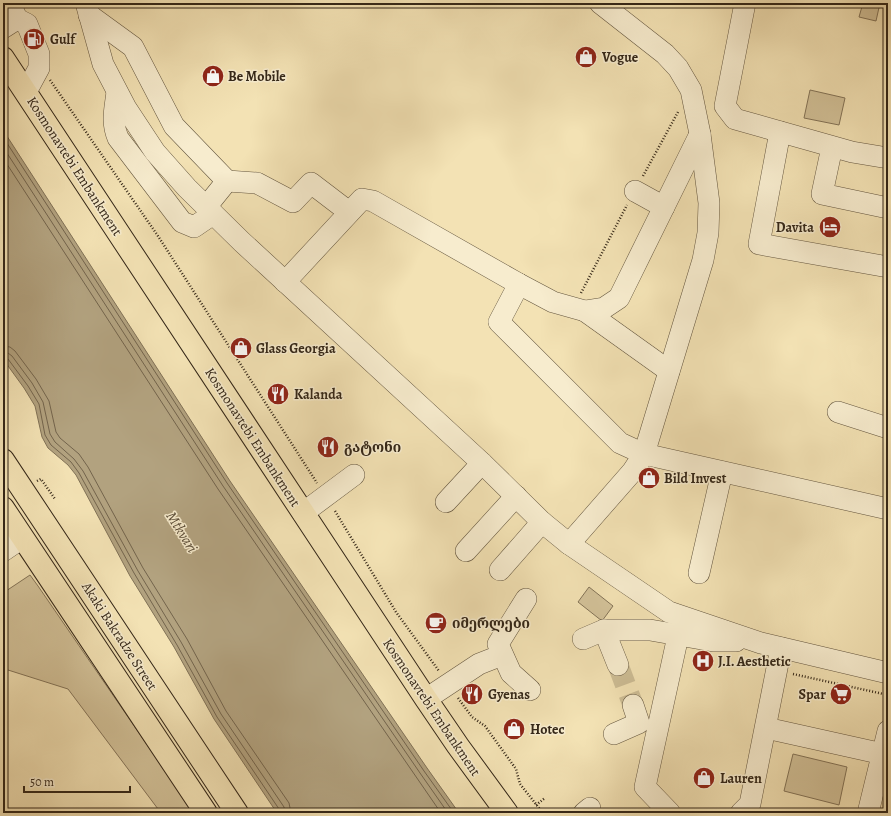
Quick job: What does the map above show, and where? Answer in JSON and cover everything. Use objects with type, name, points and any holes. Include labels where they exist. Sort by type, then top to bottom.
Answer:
[{"type":"main road","name":"Kosmonavtebi Embankment","points":[[3,58],[426,699],[507,813]]},
{"type":"main road","name":"Akaki Bakradze Street","points":[[3,460],[237,813]]},
{"type":"main road","name":"Akaki Bakradze Street","points":[[3,508],[206,813]]},
{"type":"lane","points":[[569,544],[632,472],[644,454],[703,260],[708,233],[709,204],[700,134],[690,90],[678,68],[665,54],[600,3]]},
{"type":"lane","points":[[745,3],[725,106],[735,119],[863,155],[888,158]]},
{"type":"lane","points":[[88,9],[103,64],[126,108],[155,152],[187,188],[285,282],[482,463],[542,522],[569,544],[669,612],[761,643],[888,673]]},
{"type":"lane","points":[[88,9],[133,47],[174,126],[227,181],[257,182],[293,202],[311,183],[349,212]]},
{"type":"lane","points":[[10,17],[27,24],[39,54],[39,68],[26,92]]},
{"type":"lane","points":[[117,92],[113,122],[118,138],[182,222],[194,227],[210,210],[227,181]]},
{"type":"lane","points":[[780,132],[759,244],[888,267]]},
{"type":"lane","points":[[585,311],[604,308],[619,298],[700,134]]},
{"type":"lane","points":[[832,146],[822,194],[888,208]]},
{"type":"lane","points":[[635,192],[664,207]]},
{"type":"lane","points":[[285,282],[362,199],[373,201],[553,302],[585,311],[669,371]]},
{"type":"lane","points":[[519,284],[499,322],[620,443],[644,454],[888,509]]},
{"type":"lane","points":[[838,412],[888,428]]},
{"type":"lane","points":[[446,502],[482,463]]},
{"type":"lane","points":[[698,573],[722,472]]},
{"type":"lane","points":[[303,513],[354,475]]},
{"type":"lane","points":[[466,551],[516,496]]},
{"type":"lane","points":[[500,570],[542,522]]},
{"type":"lane","points":[[3,551],[22,538]]},
{"type":"lane","points":[[526,599],[498,644],[511,673],[530,690]]},
{"type":"lane","points":[[583,639],[604,630],[650,630],[712,641],[761,643]]},
{"type":"lane","points":[[604,630],[618,665]]},
{"type":"lane","points":[[670,813],[645,787],[678,636]]},
{"type":"lane","points":[[754,811],[766,728],[781,648]]},
{"type":"lane","points":[[426,699],[479,664],[502,655]]},
{"type":"lane","points":[[614,734],[639,723],[633,705]]},
{"type":"lane","points":[[766,728],[859,741],[883,754]]},
{"type":"lane","points":[[868,813],[888,731]]},
{"type":"path","points":[[39,68],[55,86],[158,236],[282,426],[396,612],[472,717],[485,726],[494,738],[516,769],[520,784],[542,813]]},
{"type":"path","points":[[41,479],[55,499]]},
{"type":"path","points":[[792,674],[888,695]]},
{"type":"path","points":[[823,680],[824,675]]},
{"type":"path","points":[[836,683],[837,678]]},
{"type":"path","points":[[536,805],[545,798]]},
{"type":"shaded area","points":[[863,3],[880,3],[876,21],[859,17]]},
{"type":"shaded area","points":[[810,90],[845,98],[839,125],[804,118]]},
{"type":"shaded area","points":[[30,575],[194,813],[161,813],[68,689],[8,670],[3,666],[3,593]]},
{"type":"shaded area","points":[[589,587],[613,606],[602,621],[578,602]]},
{"type":"shaded area","points":[[793,754],[847,767],[839,805],[784,791]]},
{"type":"water","name":"Mtkvari","points":[[3,130],[230,481],[459,813],[277,813],[214,719],[174,647],[130,576],[76,475],[68,465],[48,448],[42,437],[35,406],[3,359]]},
{"type":"tunnel","points":[[618,665],[633,705]]},
{"type":"place","name":"Gulf","points":[[34,39]]},
{"type":"place","name":"Vogue","points":[[586,57]]},
{"type":"place","name":"Be Mobile","points":[[213,76]]},
{"type":"place","name":"Davita","points":[[830,227]]},
{"type":"place","name":"Glass Georgia","points":[[241,348]]},
{"type":"place","name":"Kalanda","points":[[278,394]]},
{"type":"place","name":"გატონი","points":[[328,447]]},
{"type":"place","name":"Bild Invest","points":[[649,478]]},
{"type":"place","name":"იმერლები","points":[[436,623]]},
{"type":"place","name":"J.I. Aesthetic","points":[[703,661]]},
{"type":"place","name":"Gyenas","points":[[472,694]]},
{"type":"place","name":"Spar","points":[[841,694]]},
{"type":"place","name":"Hotec","points":[[514,729]]},
{"type":"place","name":"Lauren","points":[[704,778]]}]
